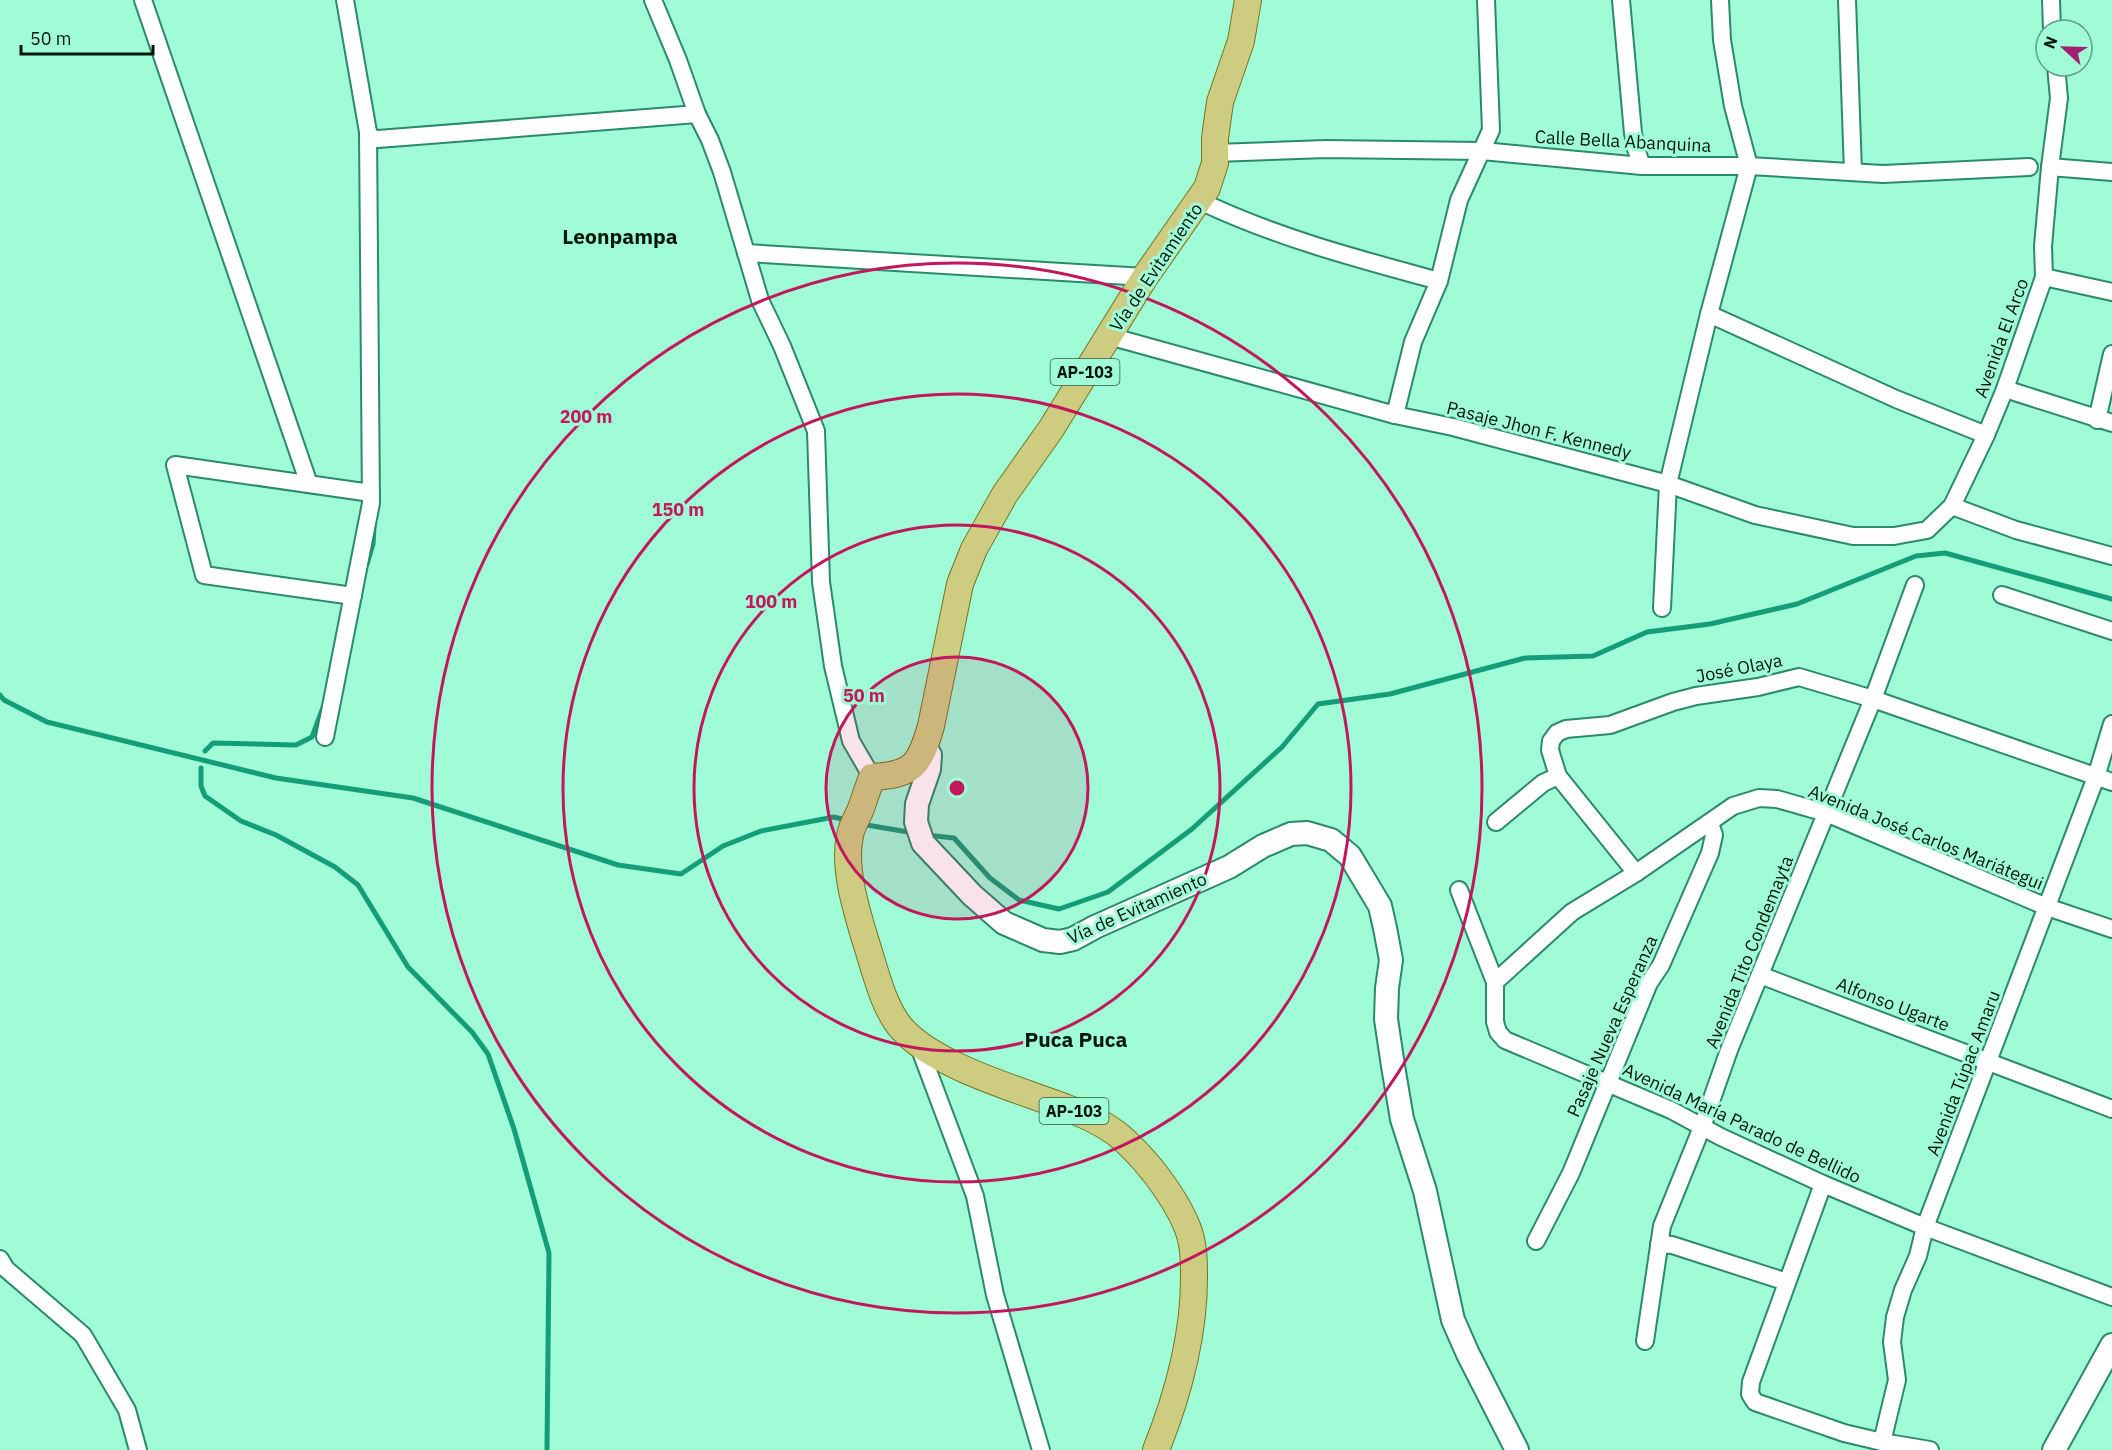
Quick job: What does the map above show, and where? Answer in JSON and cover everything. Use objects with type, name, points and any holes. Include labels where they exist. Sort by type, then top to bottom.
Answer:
[{"type":"main road","name":"Vía de Evitamiento","points":[[1248,0],[1241,41],[1220,102],[1213,175],[1200,201],[1145,277],[1051,429],[1005,494],[974,549],[960,584],[925,748],[930,755],[929,769],[917,804],[919,832],[972,895],[1004,923],[1043,940],[1060,942],[1073,939],[1229,867],[1263,846],[1291,834],[1307,833],[1331,840],[1350,856],[1380,906],[1385,928],[1391,960],[1386,1019],[1402,1119],[1425,1191],[1453,1320],[1517,1450]]},
{"type":"main road","name":"AP-103","points":[[925,748],[917,762],[907,770],[897,775],[872,777],[850,834],[848,856],[850,876],[858,917],[871,958],[888,1007],[903,1030],[956,1065],[1069,1108],[1110,1127],[1143,1160],[1178,1207],[1188,1228],[1193,1247],[1194,1303],[1191,1335],[1183,1371],[1156,1450]]},
{"type":"main road","points":[[2054,1450],[2112,1345]]},
{"type":"street","points":[[143,0],[309,484]]},
{"type":"street","points":[[326,737],[371,503],[368,132],[345,0]]},
{"type":"street","points":[[653,0],[722,172],[760,300],[782,346],[816,431],[821,582],[833,666],[850,741],[872,777]]},
{"type":"street","points":[[1395,415],[1413,342],[1439,281],[1459,200],[1491,130],[1486,0]]},
{"type":"street","points":[[1621,0],[1633,133],[1642,165]]},
{"type":"street","points":[[1662,608],[1668,484],[1709,314],[1749,166],[1733,106],[1722,40],[1720,0]]},
{"type":"street","points":[[1847,0],[1853,172]]},
{"type":"street","points":[[2051,0],[2052,18]]},
{"type":"street","name":"Avenida El Arco","points":[[1952,506],[2005,389],[2044,276],[2043,246],[2059,98],[2057,78]]},
{"type":"street","points":[[368,132],[371,138],[378,139],[697,114]]},
{"type":"street","name":"Calle Bella Abanquina","points":[[1215,153],[1326,149],[1482,151],[1642,165],[1749,166],[1883,174],[2029,167]]},
{"type":"street","points":[[2050,167],[2112,172]]},
{"type":"street","points":[[1200,201],[1242,221],[1383,266],[1439,281]]},
{"type":"street","points":[[746,253],[1145,277]]},
{"type":"street","points":[[2044,276],[2112,292]]},
{"type":"street","points":[[1709,314],[1896,399],[1986,435]]},
{"type":"street","name":"Pasaje Jhon F. Kennedy","points":[[1109,336],[1395,415],[1453,427],[1668,484],[1755,515],[1853,536],[1894,536],[1927,530],[1952,506]]},
{"type":"street","points":[[2005,389],[2104,422],[2112,354]]},
{"type":"street","points":[[353,596],[204,574],[175,465],[371,493]]},
{"type":"street","points":[[1952,506],[2016,530],[2112,556]]},
{"type":"street","name":"Avenida Tito Condemayta","points":[[1645,1341],[1662,1226],[1672,1198],[1702,1127],[1729,1050],[1874,699],[1915,585]]},
{"type":"street","points":[[2002,595],[2112,631]]},
{"type":"street","name":"José Olaya","points":[[1558,776],[1550,750],[1551,741],[1557,733],[1566,729],[1610,724],[1696,696],[1758,687],[1799,677],[1874,699],[2112,782]]},
{"type":"street","name":"Avenida Túpac Amaru","points":[[1882,1442],[1898,1380],[1892,1342],[1903,1290],[1918,1256],[1926,1227],[2096,777],[2112,724]]},
{"type":"street","points":[[1496,822],[1543,783],[1558,776],[1636,873]]},
{"type":"street","name":"Avenida José Carlos Mariátegui","points":[[1494,982],[1572,912],[1636,873],[1733,806],[1759,798],[1777,798],[1826,813],[2047,906],[2112,929]]},
{"type":"street","name":"Pasaje Nueva Esperanza","points":[[1536,1241],[1571,1173],[1649,983],[1661,965],[1710,853],[1714,835],[1710,823]]},
{"type":"street","name":"Avenida María Parado de Bellido","points":[[1458,890],[1494,982],[1495,1022],[1504,1040],[1671,1110],[1702,1127],[1824,1184],[1926,1227],[2112,1297]]},
{"type":"street","name":"Alfonso Ugarte","points":[[1760,975],[2112,1109]]},
{"type":"street","points":[[918,1042],[975,1196],[995,1295],[1041,1450]]},
{"type":"street","points":[[1824,1184],[1751,1382],[1750,1394],[1755,1402],[1844,1433],[1930,1450]]},
{"type":"street","points":[[1659,1244],[1672,1245],[1787,1282]]},
{"type":"street","points":[[0,1259],[6,1269],[82,1335],[128,1410],[138,1450]]},
{"type":"waterway","points":[[367,564],[373,544],[374,526]]},
{"type":"waterway","points":[[926,835],[954,838],[990,878],[1019,900],[1059,909],[1108,892],[1192,829],[1282,747],[1318,704],[1390,694],[1525,658],[1593,656],[1647,632],[1710,624],[1797,604],[1916,556],[1945,553],[2112,599]]},
{"type":"waterway","points":[[0,695],[4,700],[47,722],[276,778],[413,798],[618,865],[681,874],[723,846],[761,831],[834,817],[849,821]]},
{"type":"waterway","points":[[205,751],[213,743],[296,745],[312,737],[324,705]]},
{"type":"waterway","points":[[201,768],[201,786],[205,796],[241,821],[276,835],[335,867],[358,885],[408,967],[472,1032],[488,1054],[514,1129],[549,1253],[547,1450]]},
{"type":"waterway","points":[[861,824],[914,833]]},
{"type":"district","name":"Leonpampa","points":[[620,236]]},
{"type":"district","name":"Puca Puca","points":[[1076,1039]]}]
